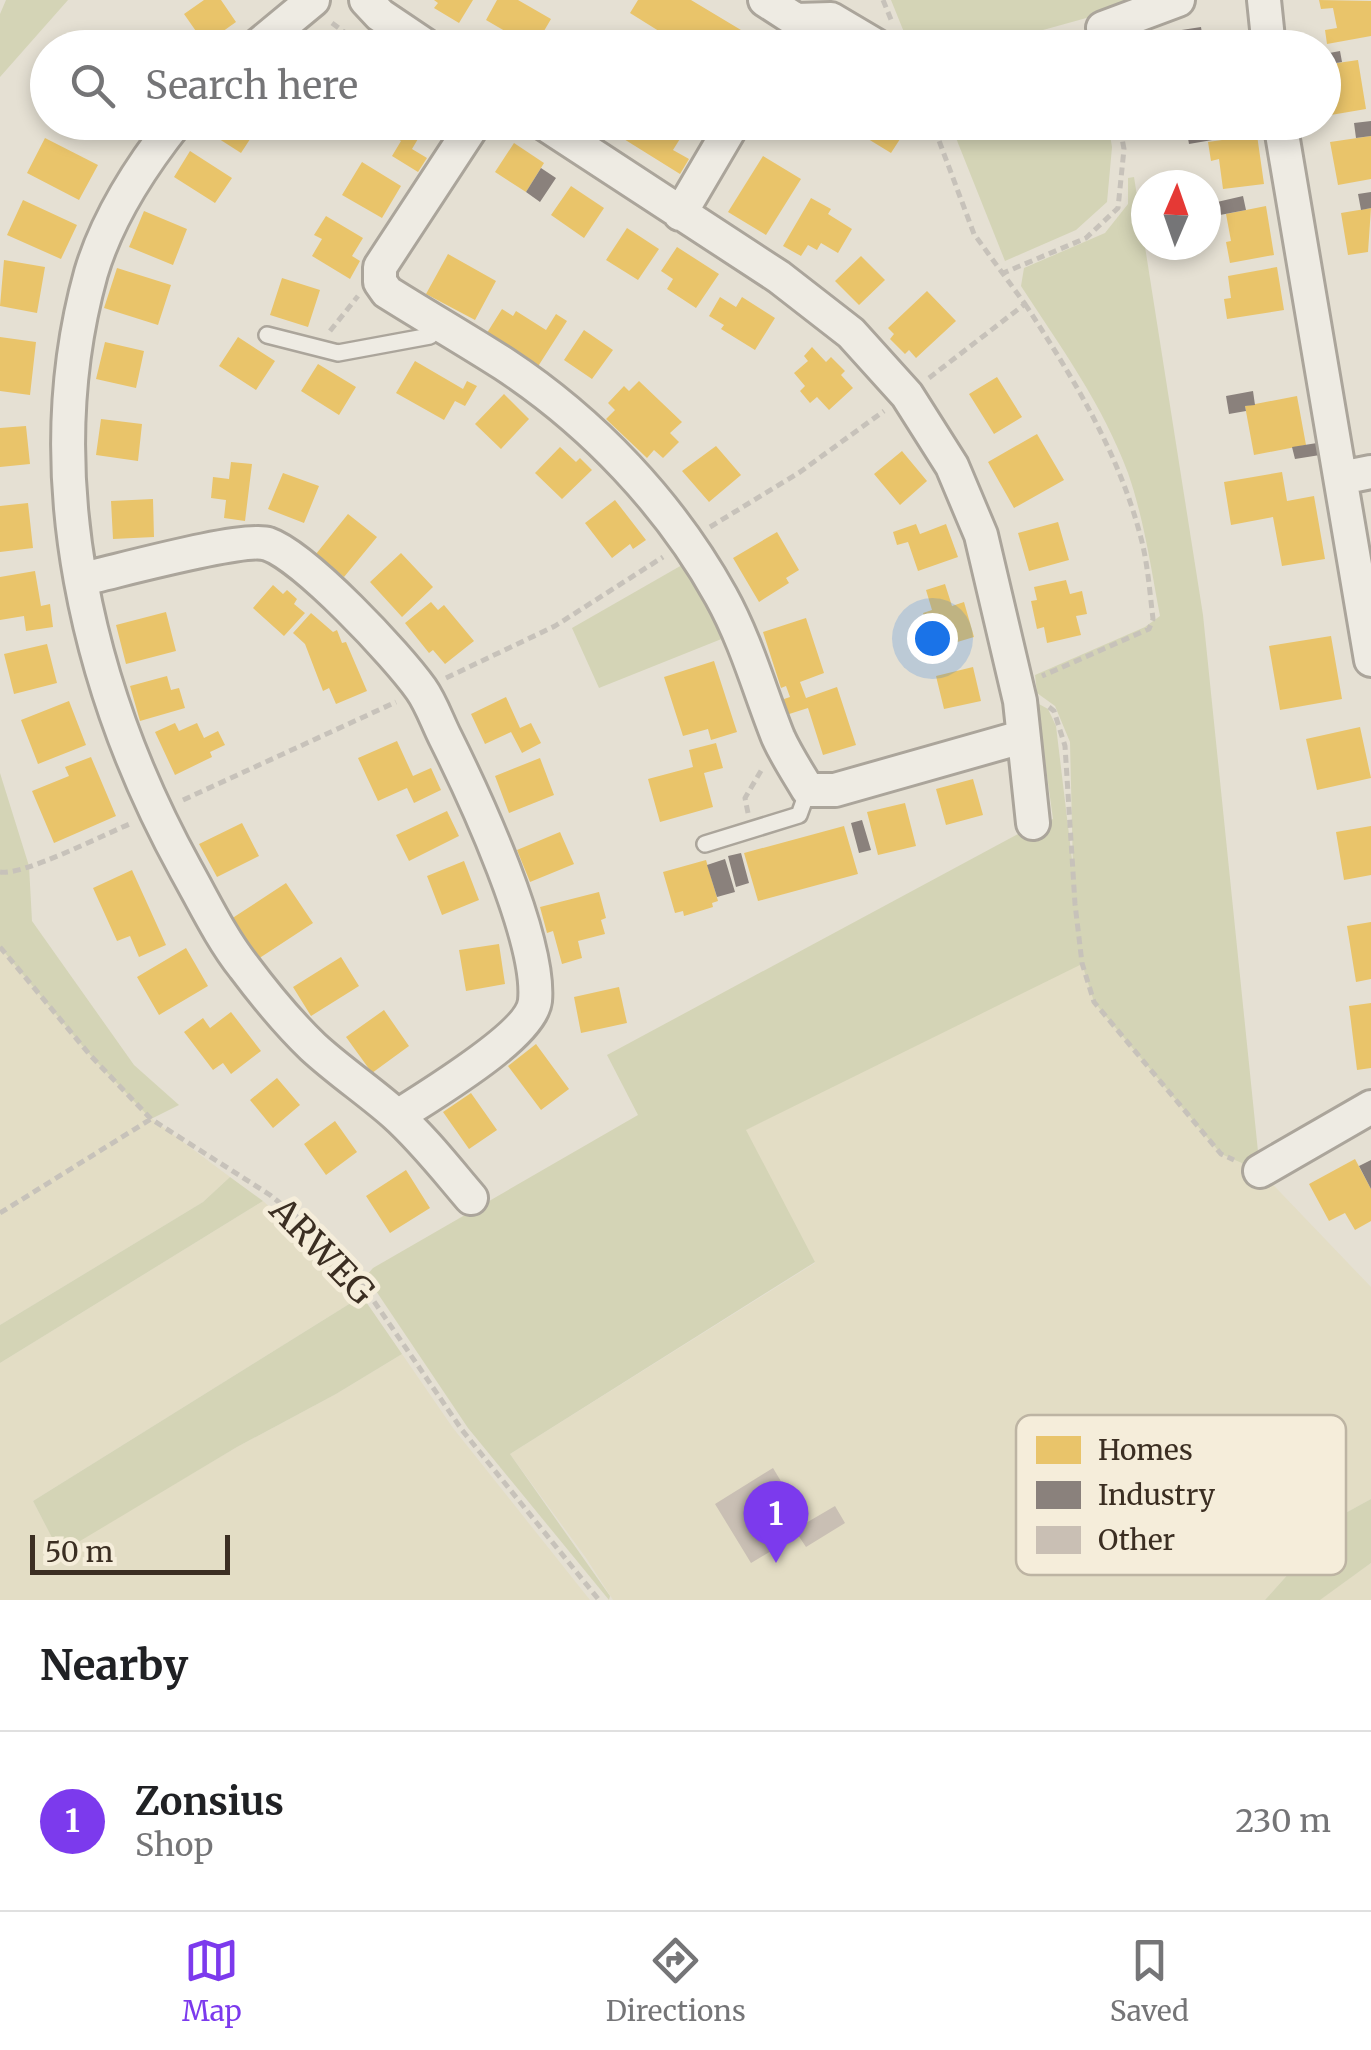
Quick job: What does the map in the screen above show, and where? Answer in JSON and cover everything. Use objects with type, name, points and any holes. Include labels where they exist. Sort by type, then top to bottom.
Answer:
[{"type":"street","points":[[366,0],[402,30]]},
{"type":"street","points":[[765,0],[794,22],[831,20],[848,30]]},
{"type":"street","points":[[1102,28],[1178,0]]},
{"type":"street","points":[[1264,0],[1267,30]]},
{"type":"street","points":[[277,30],[311,2]]},
{"type":"street","points":[[164,140],[114,216],[92,272],[72,376],[68,476],[95,652],[155,813],[240,963],[313,1047],[398,1116],[471,1198]]},
{"type":"street","points":[[462,140],[380,267],[380,282],[387,292],[506,365],[573,416],[631,472],[687,542],[720,594],[746,646],[780,740],[808,790],[835,790],[1022,737]]},
{"type":"street","points":[[569,140],[779,277],[851,333],[907,395],[952,466],[981,535],[1018,694],[1033,823]]},
{"type":"street","points":[[680,214],[723,140]]},
{"type":"street","points":[[1284,140],[1356,475],[1371,660]]},
{"type":"street","points":[[82,579],[219,548],[264,542],[291,555],[366,626],[422,690],[490,833],[528,946],[535,1003],[522,1026],[486,1056],[398,1116]]},
{"type":"street","points":[[1260,1171],[1371,1107]]},
{"type":"lane","points":[[267,335],[338,353],[430,336],[438,324]]},
{"type":"lane","points":[[705,844],[799,815],[808,790]]},
{"type":"path","points":[[311,2],[344,30]]},
{"type":"path","points":[[1093,30],[1102,28]]},
{"type":"path","points":[[939,140],[974,234],[1025,304],[1093,412],[1128,493],[1143,545],[1153,619],[1150,628],[1018,694]]},
{"type":"path","points":[[1000,274],[1086,238],[1118,208],[1122,140]]},
{"type":"path","points":[[316,348],[365,287],[380,282]]},
{"type":"path","points":[[0,872],[7,874],[29,866],[155,813],[555,626],[800,472],[1025,304]]},
{"type":"path","points":[[1018,694],[1040,700],[1054,711],[1060,729],[1082,963],[1094,1002],[1221,1154],[1260,1171]]},
{"type":"path","points":[[752,830],[745,798],[780,740]]},
{"type":"path","name":"ARWEG","points":[[0,947],[90,1055],[151,1118],[270,1195],[301,1220],[358,1278],[462,1430],[599,1600]]},
{"type":"path","points":[[0,1214],[151,1118]]},
{"type":"shaded area","points":[[0,947],[90,1055],[151,1118],[230,1177],[203,1202],[0,1325]]},
{"type":"shaded area","points":[[1082,963],[1094,1002],[1221,1154],[1260,1171],[1371,1287],[1371,1499],[1346,1513],[1346,1415],[1016,1415],[1016,1575],[1287,1575],[1265,1600],[613,1600],[510,1454],[815,1263],[745,1130]]},
{"type":"shaded area","points":[[263,1201],[351,1280],[362,1296],[33,1501],[60,1552],[402,1354],[453,1428],[590,1600],[0,1600],[0,1363]]},
{"type":"shaded area","points":[[1371,1563],[1371,1600],[1320,1600],[1321,1599]]},
{"type":"green space","points":[[6,0],[68,0],[42,30],[30,30],[30,43],[0,77],[0,14]]},
{"type":"green space","points":[[891,0],[1134,0],[1043,30],[903,30]]},
{"type":"green space","points":[[957,140],[1111,140],[1107,202],[1076,230],[1005,261]]},
{"type":"green space","points":[[1131,178],[1131,260],[1147,260],[1203,615],[1260,1171],[1221,1154],[1094,1002],[1082,964],[746,1130],[815,1262],[510,1454],[610,1596],[609,1600],[468,1428],[366,1276],[373,1268],[638,1115],[607,1055],[1018,834],[1053,819],[1037,703],[1048,709],[1056,726],[1073,868],[1070,742],[1055,706],[1037,693],[1035,675],[1145,627],[1160,616],[1138,508],[1118,448],[1080,377],[1021,286],[1024,268],[1105,233],[1128,204]]},
{"type":"green space","points":[[689,561],[729,636],[599,688],[572,628]]},
{"type":"green space","points":[[0,773],[29,866],[32,921],[134,1065],[179,1105],[151,1119],[90,1055],[0,947]]},
{"type":"green space","points":[[230,1177],[263,1201],[0,1363],[0,1325],[203,1202]]},
{"type":"green space","points":[[362,1296],[402,1354],[60,1553],[33,1501]]},
{"type":"green space","points":[[1371,1499],[1371,1563],[1320,1600],[1265,1600],[1287,1575],[1346,1575],[1346,1513]]},
{"type":"building: Homes","points":[[204,0],[221,0],[236,22],[225,30],[195,30],[184,14]]},
{"type":"building: Homes","points":[[434,0],[473,0],[459,23],[434,8],[438,3]]},
{"type":"building: Homes","points":[[497,0],[518,0],[551,19],[545,30],[503,30],[486,20]]},
{"type":"building: Homes","points":[[638,0],[691,0],[741,30],[657,30],[630,13]]},
{"type":"building: Homes","points":[[1319,0],[1371,1],[1371,36],[1341,41],[1341,30],[1325,30],[1337,28],[1333,8],[1321,9]]},
{"type":"building: Homes","points":[[1358,60],[1366,109],[1341,113],[1341,62]]},
{"type":"building: Homes","points":[[1371,136],[1371,179],[1338,185],[1330,142]]},
{"type":"building: Homes","points":[[44,140],[98,165],[79,200],[27,173]]},
{"type":"building: Homes","points":[[221,140],[250,140],[241,153]]},
{"type":"building: Homes","points":[[417,140],[412,149],[427,158],[418,172],[392,156],[401,141]]},
{"type":"building: Homes","points":[[625,140],[679,140],[673,150],[689,159],[680,174]]},
{"type":"building: Homes","points":[[870,140],[899,140],[891,153]]},
{"type":"building: Homes","points":[[1258,140],[1264,184],[1223,189],[1219,159],[1211,161],[1208,142]]},
{"type":"building: Homes","points":[[514,143],[544,163],[526,192],[495,172]]},
{"type":"building: Homes","points":[[190,151],[232,178],[215,203],[174,177]]},
{"type":"building: Homes","points":[[763,156],[801,179],[766,235],[728,212]]},
{"type":"building: Homes","points":[[362,162],[401,186],[382,218],[342,195]]},
{"type":"building: Homes","points":[[571,186],[604,208],[584,238],[551,215]]},
{"type":"building: Homes","points":[[811,198],[831,209],[828,214],[852,229],[838,253],[821,243],[817,250],[808,245],[801,256],[783,246]]},
{"type":"building: Homes","points":[[23,200],[77,225],[61,259],[7,235]]},
{"type":"building: Homes","points":[[1266,206],[1274,255],[1230,263],[1226,214]]},
{"type":"building: Homes","points":[[1371,208],[1368,252],[1348,255],[1341,213]]},
{"type":"building: Homes","points":[[144,211],[187,229],[173,265],[129,247]]},
{"type":"building: Homes","points":[[326,216],[363,238],[352,256],[360,261],[350,279],[312,256],[322,239],[314,235]]},
{"type":"building: Homes","points":[[627,228],[659,249],[638,280],[606,260]]},
{"type":"building: Homes","points":[[677,247],[719,274],[696,308],[667,289],[673,279],[661,271]]},
{"type":"building: Homes","points":[[448,254],[496,281],[475,320],[426,294]]},
{"type":"building: Homes","points":[[861,256],[885,280],[859,305],[835,281]]},
{"type":"building: Homes","points":[[4,260],[45,267],[37,313],[0,306]]},
{"type":"building: Homes","points":[[1277,267],[1284,310],[1227,319],[1224,299],[1231,298],[1228,276]]},
{"type":"building: Homes","points":[[117,268],[171,285],[158,325],[104,308]]},
{"type":"building: Homes","points":[[282,278],[320,290],[308,327],[270,315]]},
{"type":"building: Homes","points":[[927,291],[956,321],[916,358],[909,350],[905,354],[890,339],[894,334],[888,328]]},
{"type":"building: Homes","points":[[720,297],[736,307],[742,297],[775,318],[755,350],[721,329],[724,325],[709,316]]},
{"type":"building: Homes","points":[[502,309],[513,316],[516,311],[546,330],[556,314],[567,321],[537,368],[485,336]]},
{"type":"building: Homes","points":[[584,330],[613,350],[592,379],[564,360]]},
{"type":"building: Homes","points":[[0,337],[36,342],[30,395],[0,391]]},
{"type":"building: Homes","points":[[238,337],[275,361],[256,390],[219,366]]},
{"type":"building: Homes","points":[[105,342],[144,351],[136,388],[96,379]]},
{"type":"building: Homes","points":[[812,347],[826,362],[831,357],[845,371],[841,375],[853,388],[829,410],[817,397],[810,403],[800,391],[805,386],[794,373],[808,361],[804,356]]},
{"type":"building: Homes","points":[[415,361],[463,389],[467,381],[477,386],[465,406],[455,401],[444,420],[396,393]]},
{"type":"building: Homes","points":[[318,364],[356,387],[339,415],[301,391]]},
{"type":"building: Homes","points":[[997,377],[1022,417],[994,434],[969,394]]},
{"type":"building: Homes","points":[[639,381],[682,422],[670,433],[679,442],[663,458],[654,450],[647,458],[606,419],[615,410],[608,403],[624,386],[629,391]]},
{"type":"building: Homes","points":[[504,394],[529,419],[501,449],[475,424]]},
{"type":"building: Homes","points":[[1297,396],[1306,445],[1254,455],[1245,406]]},
{"type":"building: Homes","points":[[101,419],[142,424],[138,461],[96,455]]},
{"type":"building: Homes","points":[[26,426],[30,464],[0,467],[0,428]]},
{"type":"building: Homes","points":[[1037,434],[1064,480],[1014,508],[988,462]]},
{"type":"building: Homes","points":[[716,446],[741,475],[709,502],[682,471]]},
{"type":"building: Homes","points":[[560,447],[592,470],[562,499],[535,473]]},
{"type":"building: Homes","points":[[902,451],[927,481],[900,505],[874,474]]},
{"type":"building: Homes","points":[[231,462],[252,464],[245,521],[224,518],[226,500],[211,498],[213,477],[229,479]]},
{"type":"building: Homes","points":[[1282,472],[1287,501],[1314,496],[1325,559],[1282,566],[1273,517],[1231,525],[1224,482]]},
{"type":"building: Homes","points":[[283,473],[319,486],[304,523],[268,509]]},
{"type":"building: Homes","points":[[153,499],[154,537],[113,539],[111,501]]},
{"type":"building: Homes","points":[[615,500],[646,540],[633,549],[630,544],[612,558],[585,523]]},
{"type":"building: Homes","points":[[28,503],[33,548],[0,552],[0,506]]},
{"type":"building: Homes","points":[[348,514],[377,537],[344,577],[316,554]]},
{"type":"building: Homes","points":[[1058,522],[1069,560],[1029,571],[1018,533]]},
{"type":"building: Homes","points":[[916,524],[920,534],[946,524],[958,557],[918,571],[908,542],[897,545],[893,532]]},
{"type":"building: Homes","points":[[777,532],[799,570],[786,578],[789,583],[759,602],[733,558]]},
{"type":"building: Homes","points":[[401,553],[433,587],[402,617],[370,582]]},
{"type":"building: Homes","points":[[35,571],[41,606],[50,604],[53,627],[26,631],[24,616],[0,620],[0,577]]},
{"type":"building: Homes","points":[[1066,580],[1070,594],[1082,591],[1087,614],[1076,616],[1081,635],[1047,643],[1044,627],[1037,629],[1031,601],[1037,600],[1034,587]]},
{"type":"building: Homes","points":[[945,584],[952,606],[964,602],[974,637],[934,649],[923,613],[932,610],[926,590]]},
{"type":"building: Homes","points":[[273,585],[283,594],[287,590],[297,599],[294,604],[305,613],[284,636],[253,608]]},
{"type":"building: Homes","points":[[431,602],[438,610],[444,605],[474,641],[445,664],[433,650],[429,653],[405,623]]},
{"type":"building: Homes","points":[[166,612],[176,651],[126,664],[116,625]]},
{"type":"building: Homes","points":[[311,613],[333,632],[337,630],[342,643],[346,642],[367,691],[336,704],[329,688],[323,691],[305,644],[293,633]]},
{"type":"building: Homes","points":[[806,618],[824,673],[800,682],[806,698],[837,687],[856,745],[823,755],[808,708],[786,715],[781,700],[790,697],[786,686],[781,688],[763,632]]},
{"type":"building: Homes","points":[[1331,636],[1342,699],[1280,710],[1269,646]]},
{"type":"building: Homes","points":[[47,644],[57,683],[14,694],[4,654]]},
{"type":"building: Homes","points":[[714,661],[737,732],[711,740],[708,729],[683,736],[664,677]]},
{"type":"building: Homes","points":[[973,667],[981,701],[944,709],[936,676]]},
{"type":"building: Homes","points":[[167,676],[171,690],[179,688],[185,708],[140,721],[130,686]]},
{"type":"building: Homes","points":[[506,697],[520,728],[531,723],[541,743],[522,753],[511,732],[485,744],[471,714]]},
{"type":"building: Homes","points":[[69,701],[86,745],[38,764],[21,720]]},
{"type":"building: Homes","points":[[175,723],[179,731],[197,723],[204,738],[218,731],[225,745],[210,752],[212,757],[175,775],[155,732]]},
{"type":"building: Homes","points":[[1360,727],[1371,778],[1317,790],[1306,739]]},
{"type":"building: Homes","points":[[397,741],[413,776],[431,768],[441,790],[414,803],[407,788],[378,801],[358,758]]},
{"type":"building: Homes","points":[[716,743],[723,768],[704,773],[713,807],[660,822],[648,779],[693,767],[689,750]]},
{"type":"building: Homes","points":[[91,757],[116,816],[54,843],[32,791],[69,776],[65,767]]},
{"type":"building: Homes","points":[[540,758],[554,795],[509,813],[495,776]]},
{"type":"building: Homes","points":[[973,779],[983,815],[946,825],[936,789]]},
{"type":"building: Homes","points":[[905,803],[916,846],[878,855],[867,812]]},
{"type":"building: Homes","points":[[447,811],[459,836],[409,861],[396,835]]},
{"type":"building: Homes","points":[[242,823],[259,856],[217,877],[199,844]]},
{"type":"building: Homes","points":[[844,826],[858,874],[758,901],[744,853]]},
{"type":"building: Homes","points":[[1371,826],[1371,875],[1344,880],[1336,832]]},
{"type":"building: Homes","points":[[560,832],[574,864],[530,882],[517,850]]},
{"type":"building: Homes","points":[[706,860],[718,901],[712,903],[713,907],[684,916],[683,911],[675,913],[663,872]]},
{"type":"building: Homes","points":[[464,861],[479,900],[442,915],[427,876]]},
{"type":"building: Homes","points":[[132,870],[166,945],[139,957],[130,936],[117,941],[93,888]]},
{"type":"building: Homes","points":[[286,883],[313,923],[258,959],[231,919]]},
{"type":"building: Homes","points":[[599,892],[606,918],[601,920],[605,934],[578,941],[582,958],[562,964],[553,931],[547,933],[540,907]]},
{"type":"building: Homes","points":[[1371,922],[1371,979],[1356,982],[1347,926]]},
{"type":"building: Homes","points":[[499,944],[505,984],[466,991],[459,950]]},
{"type":"building: Homes","points":[[186,948],[208,986],[159,1015],[137,977]]},
{"type":"building: Homes","points":[[341,957],[359,986],[311,1016],[293,987]]},
{"type":"building: Homes","points":[[619,987],[627,1023],[581,1033],[574,997]]},
{"type":"building: Homes","points":[[1371,1003],[1371,1068],[1357,1070],[1349,1006]]},
{"type":"building: Homes","points":[[384,1010],[409,1046],[372,1073],[346,1037]]},
{"type":"building: Homes","points":[[231,1012],[261,1051],[231,1074],[223,1063],[213,1070],[184,1032],[203,1018],[210,1028]]},
{"type":"building: Homes","points":[[536,1044],[569,1089],[541,1110],[508,1066]]},
{"type":"building: Homes","points":[[277,1078],[300,1105],[273,1128],[250,1100]]},
{"type":"building: Homes","points":[[471,1093],[497,1130],[469,1149],[443,1112]]},
{"type":"building: Homes","points":[[335,1121],[357,1152],[326,1175],[304,1144]]},
{"type":"building: Homes","points":[[1355,1159],[1371,1189],[1371,1221],[1355,1230],[1345,1213],[1329,1221],[1309,1184]]},
{"type":"building: Homes","points":[[406,1170],[430,1208],[390,1233],[366,1196]]},
{"type":"building: Industry","points":[[1371,121],[1371,136],[1356,138],[1354,123]]},
{"type":"building: Industry","points":[[541,168],[556,178],[540,202],[526,192]]},
{"type":"building: Industry","points":[[1371,192],[1371,208],[1361,210],[1358,194]]},
{"type":"building: Industry","points":[[1243,196],[1246,210],[1221,215],[1221,201]]},
{"type":"building: Industry","points":[[1253,391],[1255,405],[1229,414],[1226,396]]},
{"type":"building: Industry","points":[[1317,443],[1320,455],[1295,459],[1292,447]]},
{"type":"building: Industry","points":[[862,820],[871,850],[859,853],[851,823]]},
{"type":"building: Industry","points":[[741,853],[749,883],[736,887],[728,856]]},
{"type":"building: Industry","points":[[725,859],[735,892],[717,897],[707,865]]},
{"type":"building: Industry","points":[[1371,1160],[1371,1189],[1359,1166]]},
{"type":"building: Other","points":[[773,1468],[806,1523],[835,1506],[845,1523],[806,1547],[798,1535],[751,1563],[715,1504]]},
{"type":"place","name":"Zonsius","points":[[776,1563]]}]
